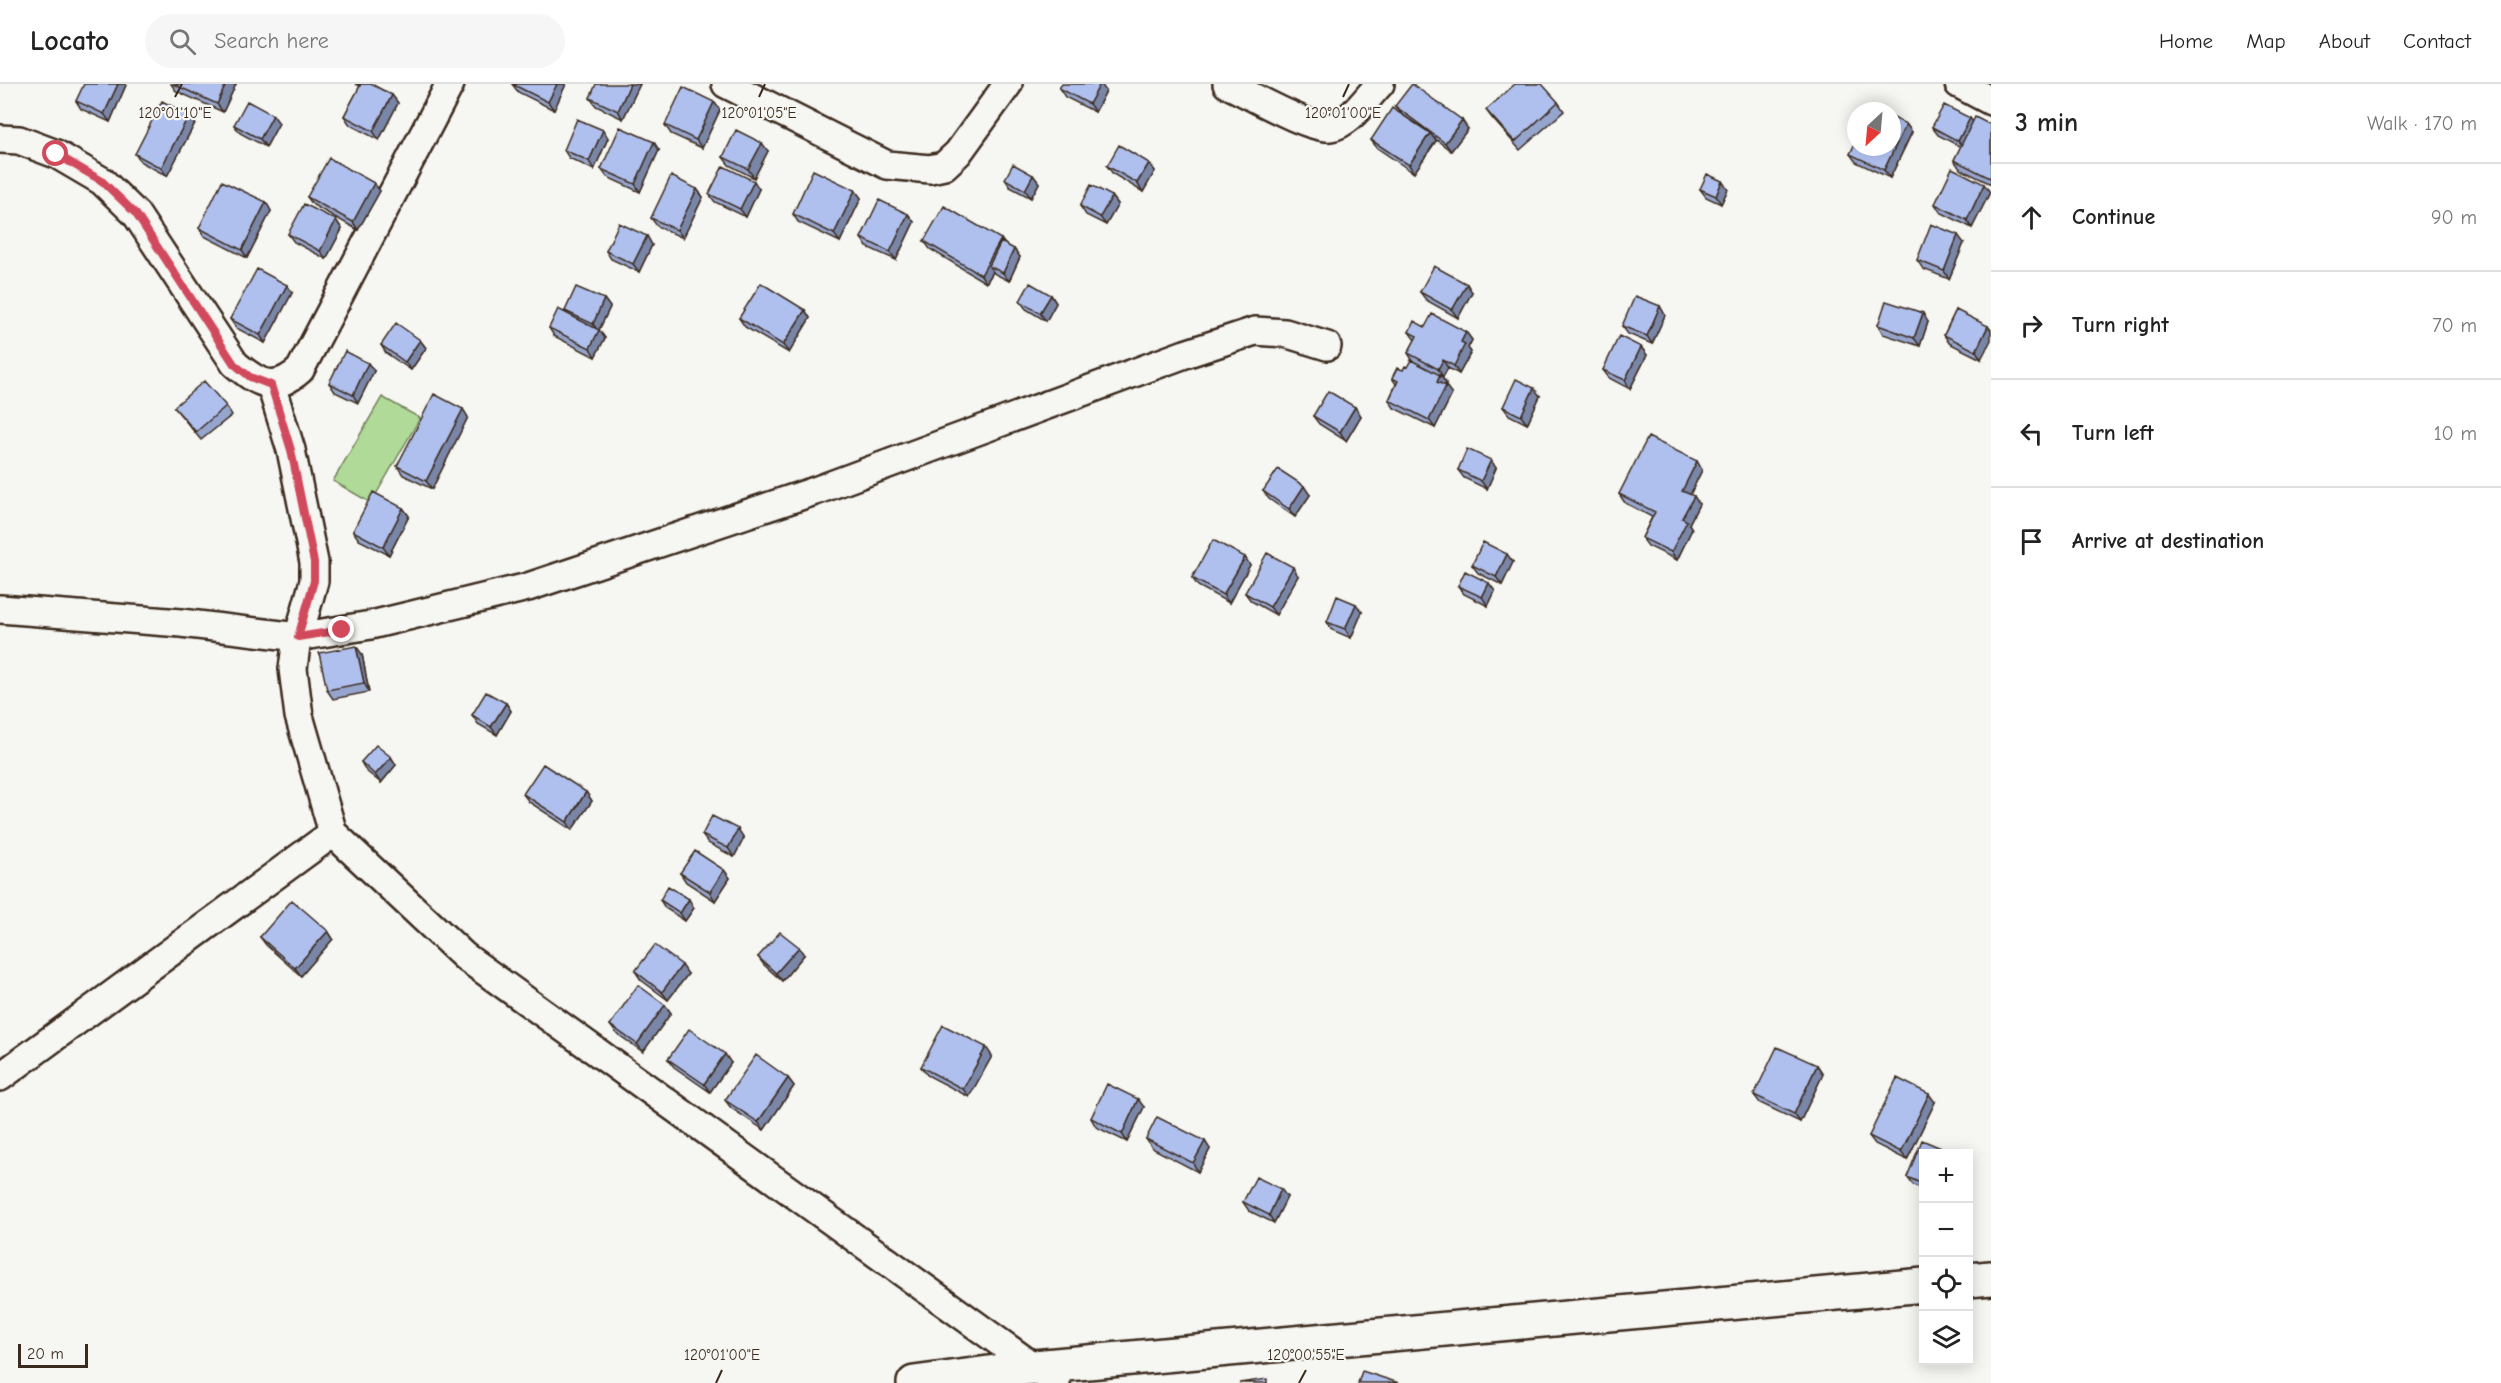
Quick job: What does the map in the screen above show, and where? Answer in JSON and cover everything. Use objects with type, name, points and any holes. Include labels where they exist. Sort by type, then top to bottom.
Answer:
[{"type":"street","points":[[0,139],[19,140],[56,154],[102,181],[136,214],[234,364],[250,377],[271,385],[287,382],[300,370],[450,84]]},
{"type":"street","points":[[726,84],[887,165],[930,169],[944,166],[958,153],[1008,84]]},
{"type":"street","points":[[1227,84],[1309,124],[1331,127],[1349,117],[1380,84]]},
{"type":"street","points":[[1959,84],[1991,101]]},
{"type":"street","points":[[0,609],[181,623],[298,637],[371,625],[528,587],[815,491],[1185,354],[1255,331],[1285,333],[1327,346]]},
{"type":"street","points":[[271,385],[291,450],[314,562],[314,581],[298,637],[293,669],[299,716],[333,833],[464,956],[1045,1375]]},
{"type":"street","points":[[0,1077],[333,833]]},
{"type":"street","points":[[1973,1280],[1991,1278]]},
{"type":"street","points":[[914,1383],[1045,1375],[1919,1285]]},
{"type":"green space","points":[[382,397],[420,418],[371,503],[333,481]]},
{"type":"building","points":[[84,84],[118,84],[104,114],[76,101]]},
{"type":"building","points":[[173,84],[226,84],[217,104]]},
{"type":"building","points":[[361,84],[371,84],[392,95],[373,131],[344,116]]},
{"type":"building","points":[[512,84],[557,84],[548,102]]},
{"type":"building","points":[[596,84],[630,84],[618,111],[590,98]]},
{"type":"building","points":[[1062,84],[1100,84],[1089,104],[1059,88]]},
{"type":"building","points":[[1412,84],[1462,120],[1445,143],[1395,106]]},
{"type":"building","points":[[1515,84],[1542,84],[1558,102],[1515,142],[1486,110]]},
{"type":"building","points":[[683,87],[714,102],[696,140],[665,125]]},
{"type":"building","points":[[162,101],[189,115],[161,168],[135,154]]},
{"type":"building","points":[[247,101],[273,115],[260,139],[234,125]]},
{"type":"building","points":[[1944,105],[1970,118],[1958,141],[1932,127]]},
{"type":"building","points":[[1392,108],[1430,133],[1409,165],[1371,140]]},
{"type":"building","points":[[1975,117],[1991,125],[1990,178],[1954,160]]},
{"type":"building","points":[[577,119],[603,130],[589,161],[564,150]]},
{"type":"building","points":[[1901,122],[1906,124],[1901,134]]},
{"type":"building","points":[[620,127],[654,142],[635,184],[601,169]]},
{"type":"building","points":[[736,130],[762,143],[748,169],[723,157]]},
{"type":"building","points":[[1119,145],[1149,163],[1137,183],[1107,166]]},
{"type":"building","points":[[1854,156],[1891,156],[1884,170]]},
{"type":"building","points":[[329,158],[374,183],[353,222],[307,197]]},
{"type":"building","points":[[1013,164],[1033,175],[1025,190],[1005,179]]},
{"type":"building","points":[[723,166],[754,181],[740,209],[709,194]]},
{"type":"building","points":[[1952,168],[1984,184],[1967,220],[1935,204]]},
{"type":"building","points":[[813,170],[855,190],[834,234],[793,214]]},
{"type":"building","points":[[1707,174],[1722,181],[1716,196],[1700,189]]},
{"type":"building","points":[[671,176],[697,189],[677,230],[651,218]]},
{"type":"building","points":[[222,181],[266,202],[242,250],[199,228]]},
{"type":"building","points":[[1091,185],[1112,196],[1100,217],[1080,206]]},
{"type":"building","points":[[879,200],[908,214],[890,252],[861,238]]},
{"type":"building","points":[[304,204],[336,220],[320,251],[288,234]]},
{"type":"building","points":[[944,206],[1001,239],[981,275],[924,241]]},
{"type":"building","points":[[619,223],[647,236],[633,264],[606,251]]},
{"type":"building","points":[[1931,224],[1958,235],[1944,271],[1917,260]]},
{"type":"building","points":[[1001,242],[1014,249],[1003,273],[989,266]]},
{"type":"building","points":[[1434,266],[1467,284],[1452,310],[1420,292]]},
{"type":"building","points":[[257,269],[287,285],[260,335],[230,319]]},
{"type":"building","points":[[761,283],[805,310],[783,345],[739,318]]},
{"type":"building","points":[[1030,283],[1051,295],[1040,313],[1020,301]]},
{"type":"building","points":[[576,287],[604,299],[593,324],[565,311]]},
{"type":"building","points":[[1635,296],[1660,306],[1647,336],[1622,326]]},
{"type":"building","points":[[1886,301],[1923,313],[1914,338],[1878,325]]},
{"type":"building","points":[[558,309],[599,330],[590,348],[549,328]]},
{"type":"building","points":[[1956,310],[1988,326],[1976,351],[1944,335]]},
{"type":"building","points":[[1432,314],[1466,332],[1461,342],[1465,344],[1454,366],[1443,360],[1438,369],[1408,353],[1417,336],[1409,332],[1414,321],[1425,327]]},
{"type":"building","points":[[396,323],[420,340],[405,362],[381,345]]},
{"type":"building","points":[[1619,336],[1641,347],[1625,380],[1603,370]]},
{"type":"building","points":[[345,351],[368,363],[353,395],[329,383]]},
{"type":"building","points":[[1411,360],[1440,375],[1437,382],[1446,386],[1429,420],[1389,400],[1398,381],[1392,378],[1397,368],[1403,370]]},
{"type":"building","points":[[1516,379],[1534,388],[1521,416],[1503,407]]},
{"type":"building","points":[[204,381],[226,406],[196,432],[174,407]]},
{"type":"building","points":[[1328,391],[1355,407],[1340,432],[1313,416]]},
{"type":"building","points":[[434,394],[463,409],[426,481],[397,466]]},
{"type":"building","points":[[1648,437],[1697,461],[1682,491],[1694,496],[1682,518],[1687,521],[1671,552],[1642,538],[1655,512],[1619,494]]},
{"type":"building","points":[[1467,449],[1491,460],[1481,481],[1458,470]]},
{"type":"building","points":[[1278,469],[1304,486],[1289,509],[1263,491]]},
{"type":"building","points":[[373,492],[403,508],[383,547],[353,531]]},
{"type":"building","points":[[1213,540],[1245,557],[1223,595],[1192,578]]},
{"type":"building","points":[[1483,542],[1507,554],[1496,577],[1472,565]]},
{"type":"building","points":[[1267,553],[1293,567],[1270,607],[1245,593]]},
{"type":"building","points":[[1465,571],[1489,583],[1482,597],[1458,586]]},
{"type":"building","points":[[1337,596],[1356,604],[1345,629],[1327,622]]},
{"type":"building","points":[[356,646],[364,683],[327,690],[319,653]]},
{"type":"building","points":[[486,692],[506,703],[491,727],[472,715]]},
{"type":"building","points":[[376,745],[391,757],[375,775],[361,762]]},
{"type":"building","points":[[543,764],[586,792],[567,822],[523,794]]},
{"type":"building","points":[[712,816],[738,829],[728,848],[702,835]]},
{"type":"building","points":[[695,851],[724,870],[710,892],[680,873]]},
{"type":"building","points":[[668,886],[689,899],[680,913],[660,900]]},
{"type":"building","points":[[292,900],[328,931],[295,968],[260,937]]},
{"type":"building","points":[[780,932],[799,947],[776,973],[758,957]]},
{"type":"building","points":[[655,945],[682,965],[662,992],[635,971]]},
{"type":"building","points":[[638,985],[665,1005],[637,1044],[610,1025]]},
{"type":"building","points":[[943,1025],[986,1047],[963,1089],[921,1067]]},
{"type":"building","points":[[689,1029],[725,1054],[704,1084],[668,1059]]},
{"type":"building","points":[[1777,1047],[1817,1065],[1794,1114],[1754,1095]]},
{"type":"building","points":[[756,1055],[788,1078],[758,1122],[725,1100]]},
{"type":"building","points":[[1897,1078],[1929,1094],[1901,1152],[1869,1136]]},
{"type":"building","points":[[1107,1084],[1138,1099],[1122,1134],[1091,1118]]},
{"type":"building","points":[[1157,1117],[1205,1141],[1193,1163],[1146,1139]]},
{"type":"building","points":[[1922,1140],[1941,1148],[1919,1149],[1919,1182],[1907,1177]]},
{"type":"building","points":[[1256,1177],[1281,1189],[1269,1215],[1243,1202]]},
{"type":"building","points":[[1362,1371],[1399,1383],[1358,1383]]},
{"type":"building","points":[[1267,1379],[1267,1383],[1239,1383]]},
{"type":"route","points":[[56,154],[102,181],[136,214],[234,364],[250,377],[271,385],[291,450],[314,562],[314,581],[298,637],[342,630]]}]
